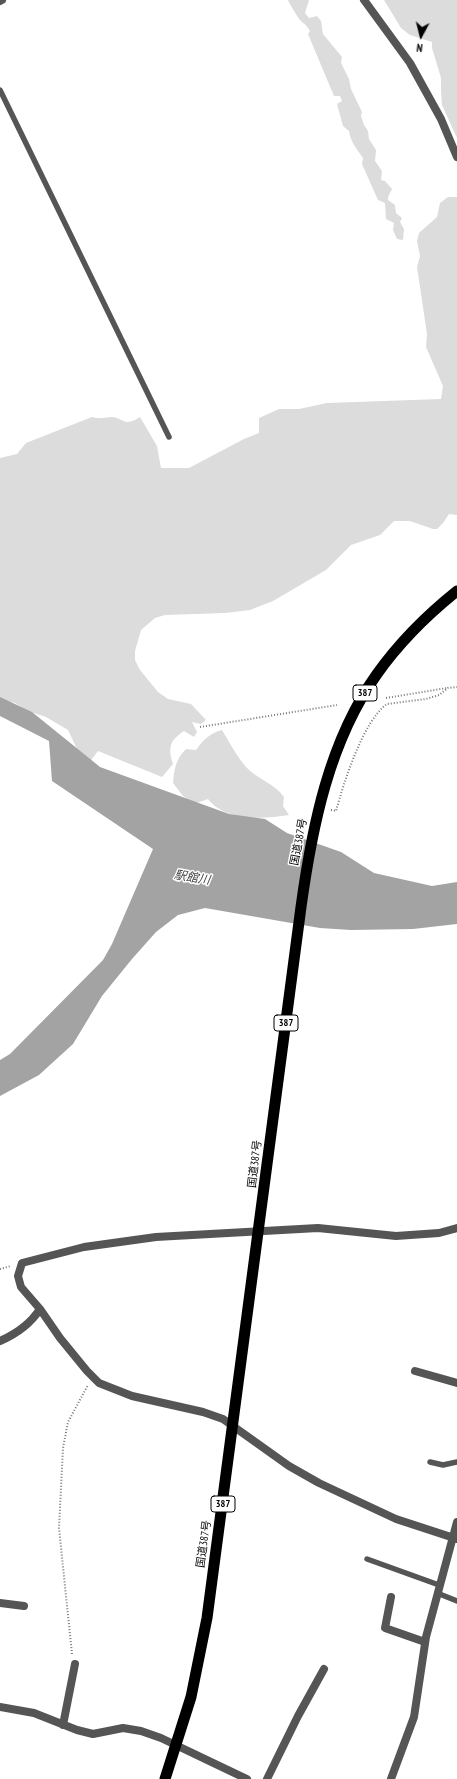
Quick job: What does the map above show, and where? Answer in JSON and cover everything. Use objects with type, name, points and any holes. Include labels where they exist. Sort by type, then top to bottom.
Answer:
[{"type":"highway","name":"国道387号","points":[[165,1779],[177,1746],[191,1697],[201,1650],[260,1228],[301,907],[316,822],[335,758],[366,691],[377,674],[400,646],[421,623],[457,591]]},
{"type":"street","points":[[364,0],[410,63],[441,119],[457,157]]},
{"type":"street","points":[[455,1538],[396,1519],[318,1483],[294,1469],[233,1426],[214,1416],[132,1396],[112,1389],[96,1380],[60,1338],[18,1281],[22,1263],[84,1247],[133,1239],[260,1228],[328,1229],[396,1236],[426,1234],[457,1228]]},
{"type":"street","points":[[0,1341],[19,1331],[40,1309]]},
{"type":"street","points":[[415,1371],[457,1383]]},
{"type":"street","points":[[391,1779],[414,1717],[425,1642],[438,1589],[455,1538],[457,1522]]},
{"type":"street","points":[[391,1597],[385,1628],[425,1642]]},
{"type":"street","points":[[0,1603],[24,1606]]},
{"type":"street","points":[[63,1725],[76,1664]]},
{"type":"street","points":[[267,1779],[298,1716],[324,1669]]},
{"type":"street","points":[[0,1706],[34,1713],[63,1725],[93,1734],[128,1728],[148,1733],[247,1779]]},
{"type":"lane","points":[[0,90],[169,437]]},
{"type":"lane","points":[[430,1462],[438,1465],[457,1462]]},
{"type":"lane","points":[[367,1559],[438,1589],[457,1601]]},
{"type":"path","points":[[386,698],[457,687]]},
{"type":"path","points":[[320,808],[336,811],[356,752],[375,715],[381,708],[387,704],[440,695],[448,688]]},
{"type":"path","points":[[200,727],[337,705]]},
{"type":"path","points":[[76,1664],[72,1662],[59,1528],[63,1448],[68,1422],[88,1384],[96,1380]]},
{"type":"shaded area","points":[[288,0],[309,0],[305,13],[309,18],[317,16],[321,21],[323,34],[342,57],[341,63],[362,112],[361,116],[368,131],[369,139],[376,150],[375,161],[382,171],[381,180],[385,181],[392,189],[388,200],[395,205],[396,213],[402,218],[400,222],[404,229],[403,240],[397,239],[393,230],[394,223],[386,219],[385,203],[378,200],[362,164],[363,158],[356,149],[349,131],[343,126],[337,104],[342,101],[340,96],[334,96],[308,34],[310,31],[301,21]]},
{"type":"shaded area","points":[[384,0],[457,0],[457,138],[442,105],[441,78],[432,48],[432,42],[410,35],[401,28]]},
{"type":"shaded area","points":[[448,197],[457,197],[457,515],[449,514],[437,529],[410,521],[394,521],[380,535],[351,545],[326,570],[273,601],[250,610],[225,613],[165,615],[155,618],[141,630],[135,651],[135,660],[140,670],[158,692],[168,699],[191,704],[206,720],[201,724],[192,722],[197,732],[194,737],[184,731],[175,738],[170,749],[173,764],[162,777],[98,751],[89,763],[77,749],[68,730],[46,717],[28,711],[15,703],[0,699],[0,458],[17,454],[26,443],[92,417],[115,417],[130,422],[140,417],[157,446],[161,468],[189,468],[244,439],[259,433],[259,418],[279,409],[299,409],[327,403],[441,399],[443,386],[426,347],[427,334],[417,267],[420,256],[417,241],[419,233],[437,217],[440,203]]},
{"type":"shaded area","points":[[222,730],[245,766],[272,785],[284,797],[283,806],[289,815],[257,818],[246,817],[225,812],[208,799],[194,804],[183,796],[173,783],[178,760],[186,749],[196,750],[207,737]]},
{"type":"water","name":"駅館川","points":[[0,697],[32,712],[100,767],[229,814],[265,819],[287,833],[341,852],[374,873],[432,886],[457,882],[457,924],[413,929],[351,930],[320,928],[205,908],[178,915],[156,932],[132,959],[102,996],[73,1044],[39,1075],[0,1096],[0,1060],[10,1054],[103,960],[112,944],[153,849],[52,781],[49,741],[0,716]]}]
